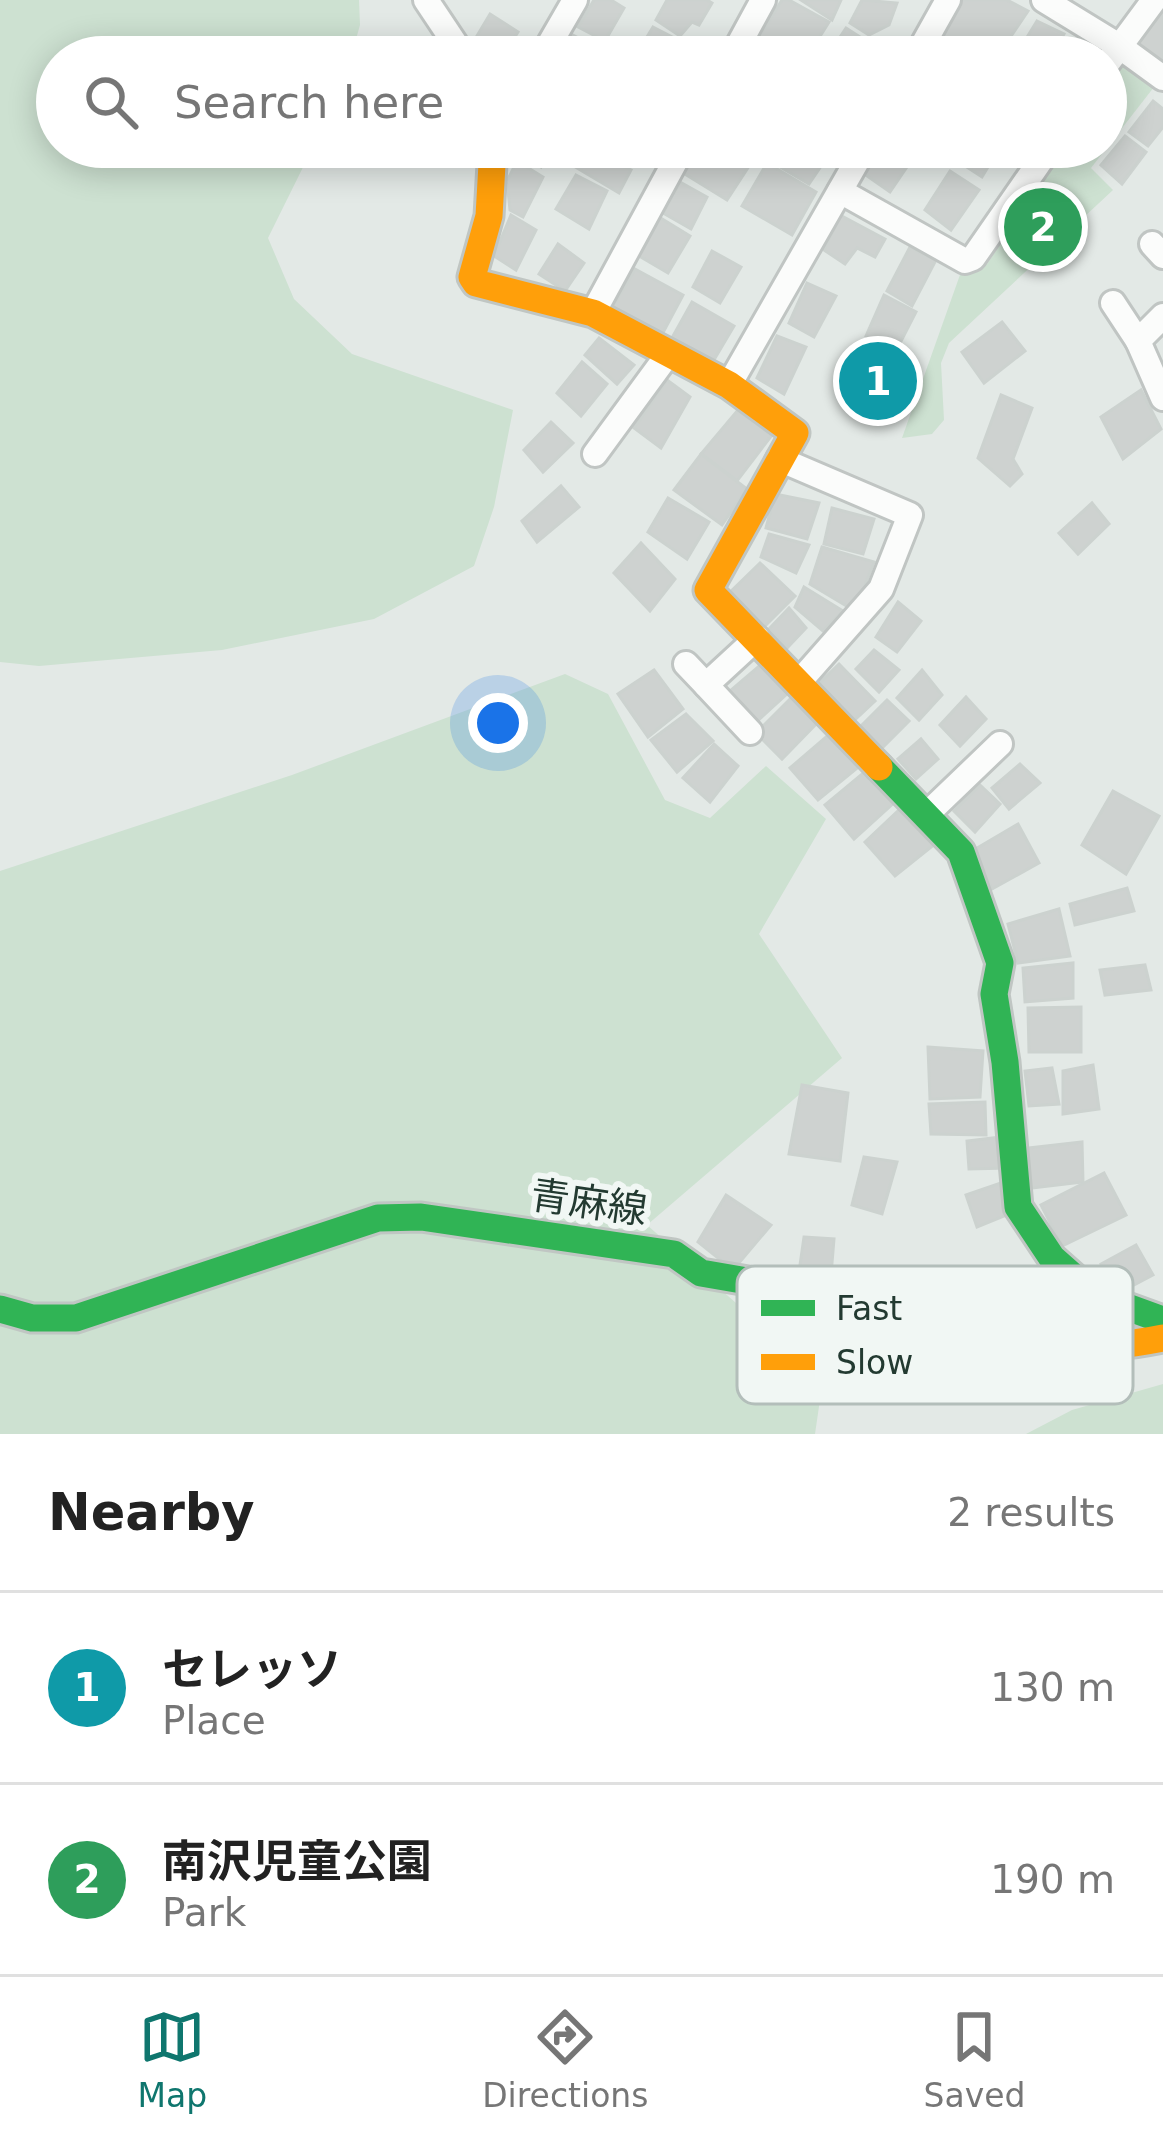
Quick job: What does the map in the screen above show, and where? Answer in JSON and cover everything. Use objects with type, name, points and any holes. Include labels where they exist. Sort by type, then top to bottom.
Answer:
[{"type":"street","points":[[426,0],[450,36]]},
{"type":"street","points":[[554,36],[575,0]]},
{"type":"street","points":[[743,36],[763,0]]},
{"type":"street","points":[[928,36],[948,0]]},
{"type":"street","points":[[1044,0],[1089,36]]},
{"type":"street","points":[[1127,36],[1154,0]]},
{"type":"street","points":[[1127,61],[1163,78]]},
{"type":"street","points":[[492,168],[489,216],[472,277],[476,283],[592,313],[729,385],[795,433],[735,553],[708,590],[961,852],[1000,963],[994,994],[1018,1207],[1061,1266]]},
{"type":"street","points":[[592,313],[671,168]]},
{"type":"street","points":[[729,385],[853,168]]},
{"type":"street","points":[[840,191],[964,261],[973,259],[1036,168]]},
{"type":"street","points":[[1113,302],[1138,341],[1163,398]]},
{"type":"street","points":[[1138,341],[1163,316]]},
{"type":"street","points":[[595,454],[669,353]]},
{"type":"street","points":[[779,459],[910,515],[881,589],[800,681]]},
{"type":"street","points":[[706,686],[757,638]]},
{"type":"street","points":[[686,664],[750,732]]},
{"type":"street","points":[[926,815],[1000,744]]},
{"type":"street","name":"青麻線","points":[[0,1309],[32,1318],[76,1318],[378,1217],[421,1217],[674,1254],[701,1273],[737,1279]]},
{"type":"street","points":[[1133,1309],[1163,1320]]},
{"type":"street","name":"青麻線","points":[[1133,1344],[1163,1338]]},
{"type":"green space","points":[[0,0],[359,0],[357,36],[36,36],[36,168],[303,168],[268,238],[294,299],[352,354],[513,410],[494,507],[474,566],[374,619],[222,650],[39,666],[0,662]]},
{"type":"green space","points":[[1127,67],[1154,87],[1127,122]]},
{"type":"green space","points":[[1052,168],[1091,168],[1113,190],[949,343],[941,363],[944,420],[932,434],[902,438],[961,272],[987,264]]},
{"type":"green space","points":[[565,674],[608,694],[665,800],[710,818],[766,766],[826,819],[759,934],[842,1058],[647,1225],[737,1304],[737,1404],[819,1404],[815,1434],[0,1434],[0,871],[292,775]]},
{"type":"green space","points":[[1163,1384],[1163,1434],[1026,1434],[1093,1404],[1133,1404],[1133,1393]]},
{"type":"building","points":[[594,0],[611,0],[624,8],[608,36],[595,36],[578,27]]},
{"type":"building","points":[[667,0],[712,3],[699,25],[692,22],[680,36],[656,20]]},
{"type":"building","points":[[782,0],[829,22],[820,36],[760,36]]},
{"type":"building","points":[[801,0],[841,0],[832,20]]},
{"type":"building","points":[[862,0],[897,3],[889,25],[869,35],[850,23]]},
{"type":"building","points":[[962,0],[1007,0],[1028,11],[1011,36],[943,36]]},
{"type":"building","points":[[1163,5],[1163,66],[1133,39]]},
{"type":"building","points":[[490,14],[518,32],[515,36],[477,36]]},
{"type":"building","points":[[1037,21],[1064,34],[1063,36],[1028,36]]},
{"type":"building","points":[[653,27],[670,36],[648,36]]},
{"type":"building","points":[[1153,101],[1163,109],[1163,127],[1148,146],[1129,132]]},
{"type":"building","points":[[1127,138],[1146,152],[1122,184],[1104,168],[1127,168]]},
{"type":"building","points":[[514,168],[528,168],[543,177],[523,217],[510,210],[507,181]]},
{"type":"building","points":[[577,168],[631,170],[619,193]]},
{"type":"building","points":[[682,168],[748,168],[727,200]]},
{"type":"building","points":[[764,168],[775,168],[816,192],[792,235],[742,206]]},
{"type":"building","points":[[782,168],[820,168],[809,184]]},
{"type":"building","points":[[866,168],[906,168],[890,192],[863,173]]},
{"type":"building","points":[[950,171],[979,190],[951,230],[925,210]]},
{"type":"building","points":[[576,175],[607,191],[589,229],[556,209]]},
{"type":"building","points":[[680,182],[707,197],[691,229],[663,213]]},
{"type":"building","points":[[511,215],[536,230],[516,270],[494,256]]},
{"type":"building","points":[[840,215],[885,239],[875,257],[857,248],[845,264],[824,250]]},
{"type":"building","points":[[659,217],[690,236],[668,273],[639,256]]},
{"type":"building","points":[[558,244],[584,263],[565,291],[539,274]]},
{"type":"building","points":[[910,247],[936,260],[912,306],[887,291]]},
{"type":"building","points":[[712,251],[741,267],[720,303],[693,287]]},
{"type":"building","points":[[635,269],[683,295],[658,342],[608,314]]},
{"type":"building","points":[[807,283],[836,296],[814,337],[789,323]]},
{"type":"building","points":[[884,295],[916,312],[896,351],[866,336]]},
{"type":"building","points":[[692,302],[734,326],[708,370],[668,345]]},
{"type":"building","points":[[1002,322],[1025,351],[984,383],[962,352]]},
{"type":"building","points":[[777,336],[806,347],[784,394],[757,378]]},
{"type":"building","points":[[599,338],[634,365],[617,384],[585,355]]},
{"type":"building","points":[[870,347],[908,363],[884,417],[847,398]]},
{"type":"building","points":[[582,362],[607,384],[581,416],[557,393]]},
{"type":"building","points":[[667,380],[690,397],[661,448],[634,428]]},
{"type":"building","points":[[1141,390],[1161,429],[1123,459],[1101,417]]},
{"type":"building","points":[[1001,395],[1032,408],[1013,459],[1022,474],[1010,486],[978,458]]},
{"type":"building","points":[[738,410],[772,435],[737,481],[701,454]]},
{"type":"building","points":[[551,422],[573,443],[543,472],[524,450]]},
{"type":"building","points":[[701,454],[747,489],[722,525],[674,490]]},
{"type":"building","points":[[561,486],[579,507],[537,542],[522,521]]},
{"type":"building","points":[[775,494],[819,503],[807,539],[766,528]]},
{"type":"building","points":[[668,498],[709,522],[687,559],[648,532]]},
{"type":"building","points":[[1092,503],[1109,524],[1078,554],[1059,533]]},
{"type":"building","points":[[832,508],[874,519],[863,554],[824,544]]},
{"type":"building","points":[[769,534],[809,545],[796,573],[761,557]]},
{"type":"building","points":[[641,543],[675,579],[650,611],[614,573]]},
{"type":"building","points":[[822,547],[874,562],[855,611],[810,584]]},
{"type":"building","points":[[760,563],[795,596],[758,633],[724,598]]},
{"type":"building","points":[[804,587],[843,611],[823,631],[795,607]]},
{"type":"building","points":[[898,602],[921,621],[897,652],[876,637]]},
{"type":"building","points":[[789,608],[806,628],[787,648],[769,629]]},
{"type":"building","points":[[874,650],[899,670],[879,692],[856,669]]},
{"type":"building","points":[[765,661],[789,692],[752,726],[724,696]]},
{"type":"building","points":[[839,664],[875,701],[846,728],[813,689]]},
{"type":"building","points":[[654,670],[683,709],[648,737],[618,694]]},
{"type":"building","points":[[922,670],[942,695],[919,720],[897,698]]},
{"type":"building","points":[[794,695],[820,720],[782,759],[756,733]]},
{"type":"building","points":[[966,697],[986,719],[960,746],[940,725]]},
{"type":"building","points":[[887,700],[909,721],[881,749],[860,727]]},
{"type":"building","points":[[686,714],[713,741],[677,772],[651,740]]},
{"type":"building","points":[[833,731],[862,764],[818,800],[790,768]]},
{"type":"building","points":[[921,739],[938,759],[916,779],[898,759]]},
{"type":"building","points":[[714,744],[738,766],[710,802],[683,778]]},
{"type":"building","points":[[1020,764],[1040,783],[1009,809],[992,788]]},
{"type":"building","points":[[867,770],[896,801],[854,839],[825,805]]},
{"type":"building","points":[[980,785],[1000,804],[975,832],[954,811]]},
{"type":"building","points":[[1113,791],[1159,816],[1126,874],[1082,845]]},
{"type":"building","points":[[902,807],[936,843],[895,876],[865,842]]},
{"type":"building","points":[[1018,824],[1039,863],[992,889],[972,851]]},
{"type":"building","points":[[1127,888],[1134,911],[1075,925],[1070,904]]},
{"type":"building","points":[[1059,909],[1070,956],[1018,963],[1008,924]]},
{"type":"building","points":[[1073,963],[1073,998],[1025,1002],[1023,968]]},
{"type":"building","points":[[1145,965],[1151,990],[1105,995],[1100,970]]},
{"type":"building","points":[[1081,1007],[1081,1052],[1029,1052],[1028,1008]]},
{"type":"building","points":[[928,1047],[983,1051],[980,1097],[930,1099]]},
{"type":"building","points":[[1093,1065],[1099,1109],[1063,1114],[1063,1071]]},
{"type":"building","points":[[1052,1068],[1059,1104],[1029,1106],[1025,1071]]},
{"type":"building","points":[[802,1085],[848,1093],[840,1161],[789,1154]]},
{"type":"building","points":[[985,1102],[986,1135],[931,1134],[929,1104]]},
{"type":"building","points":[[1001,1137],[1007,1168],[969,1169],[967,1141]]},
{"type":"building","points":[[1082,1142],[1083,1182],[1023,1189],[1019,1149]]},
{"type":"building","points":[[864,1157],[897,1162],[882,1214],[852,1205]]},
{"type":"building","points":[[1104,1173],[1126,1215],[1062,1246],[1041,1205]]},
{"type":"building","points":[[1004,1182],[1014,1212],[977,1227],[966,1195]]},
{"type":"building","points":[[726,1195],[771,1225],[733,1270],[698,1242]]},
{"type":"building","points":[[804,1237],[834,1239],[832,1266],[800,1266]]},
{"type":"building","points":[[1136,1245],[1153,1275],[1133,1286],[1133,1266],[1101,1264]]},
{"type":"traffic: fast","points":[[879,767],[961,852],[1000,963],[994,994],[1018,1207],[1061,1266]]},
{"type":"traffic: fast","points":[[0,1309],[32,1318],[76,1318],[378,1218],[421,1217],[674,1254],[701,1273],[737,1279]]},
{"type":"traffic: fast","points":[[1133,1309],[1163,1320]]},
{"type":"traffic: slow","points":[[492,168],[489,216],[472,277],[476,283],[593,313],[729,385],[795,433],[708,590],[879,767]]},
{"type":"traffic: slow","points":[[1133,1343],[1163,1338]]},
{"type":"place","name":"南沢児童公園","points":[[1043,227]]},
{"type":"place","name":"セレッソ","points":[[878,381]]}]
